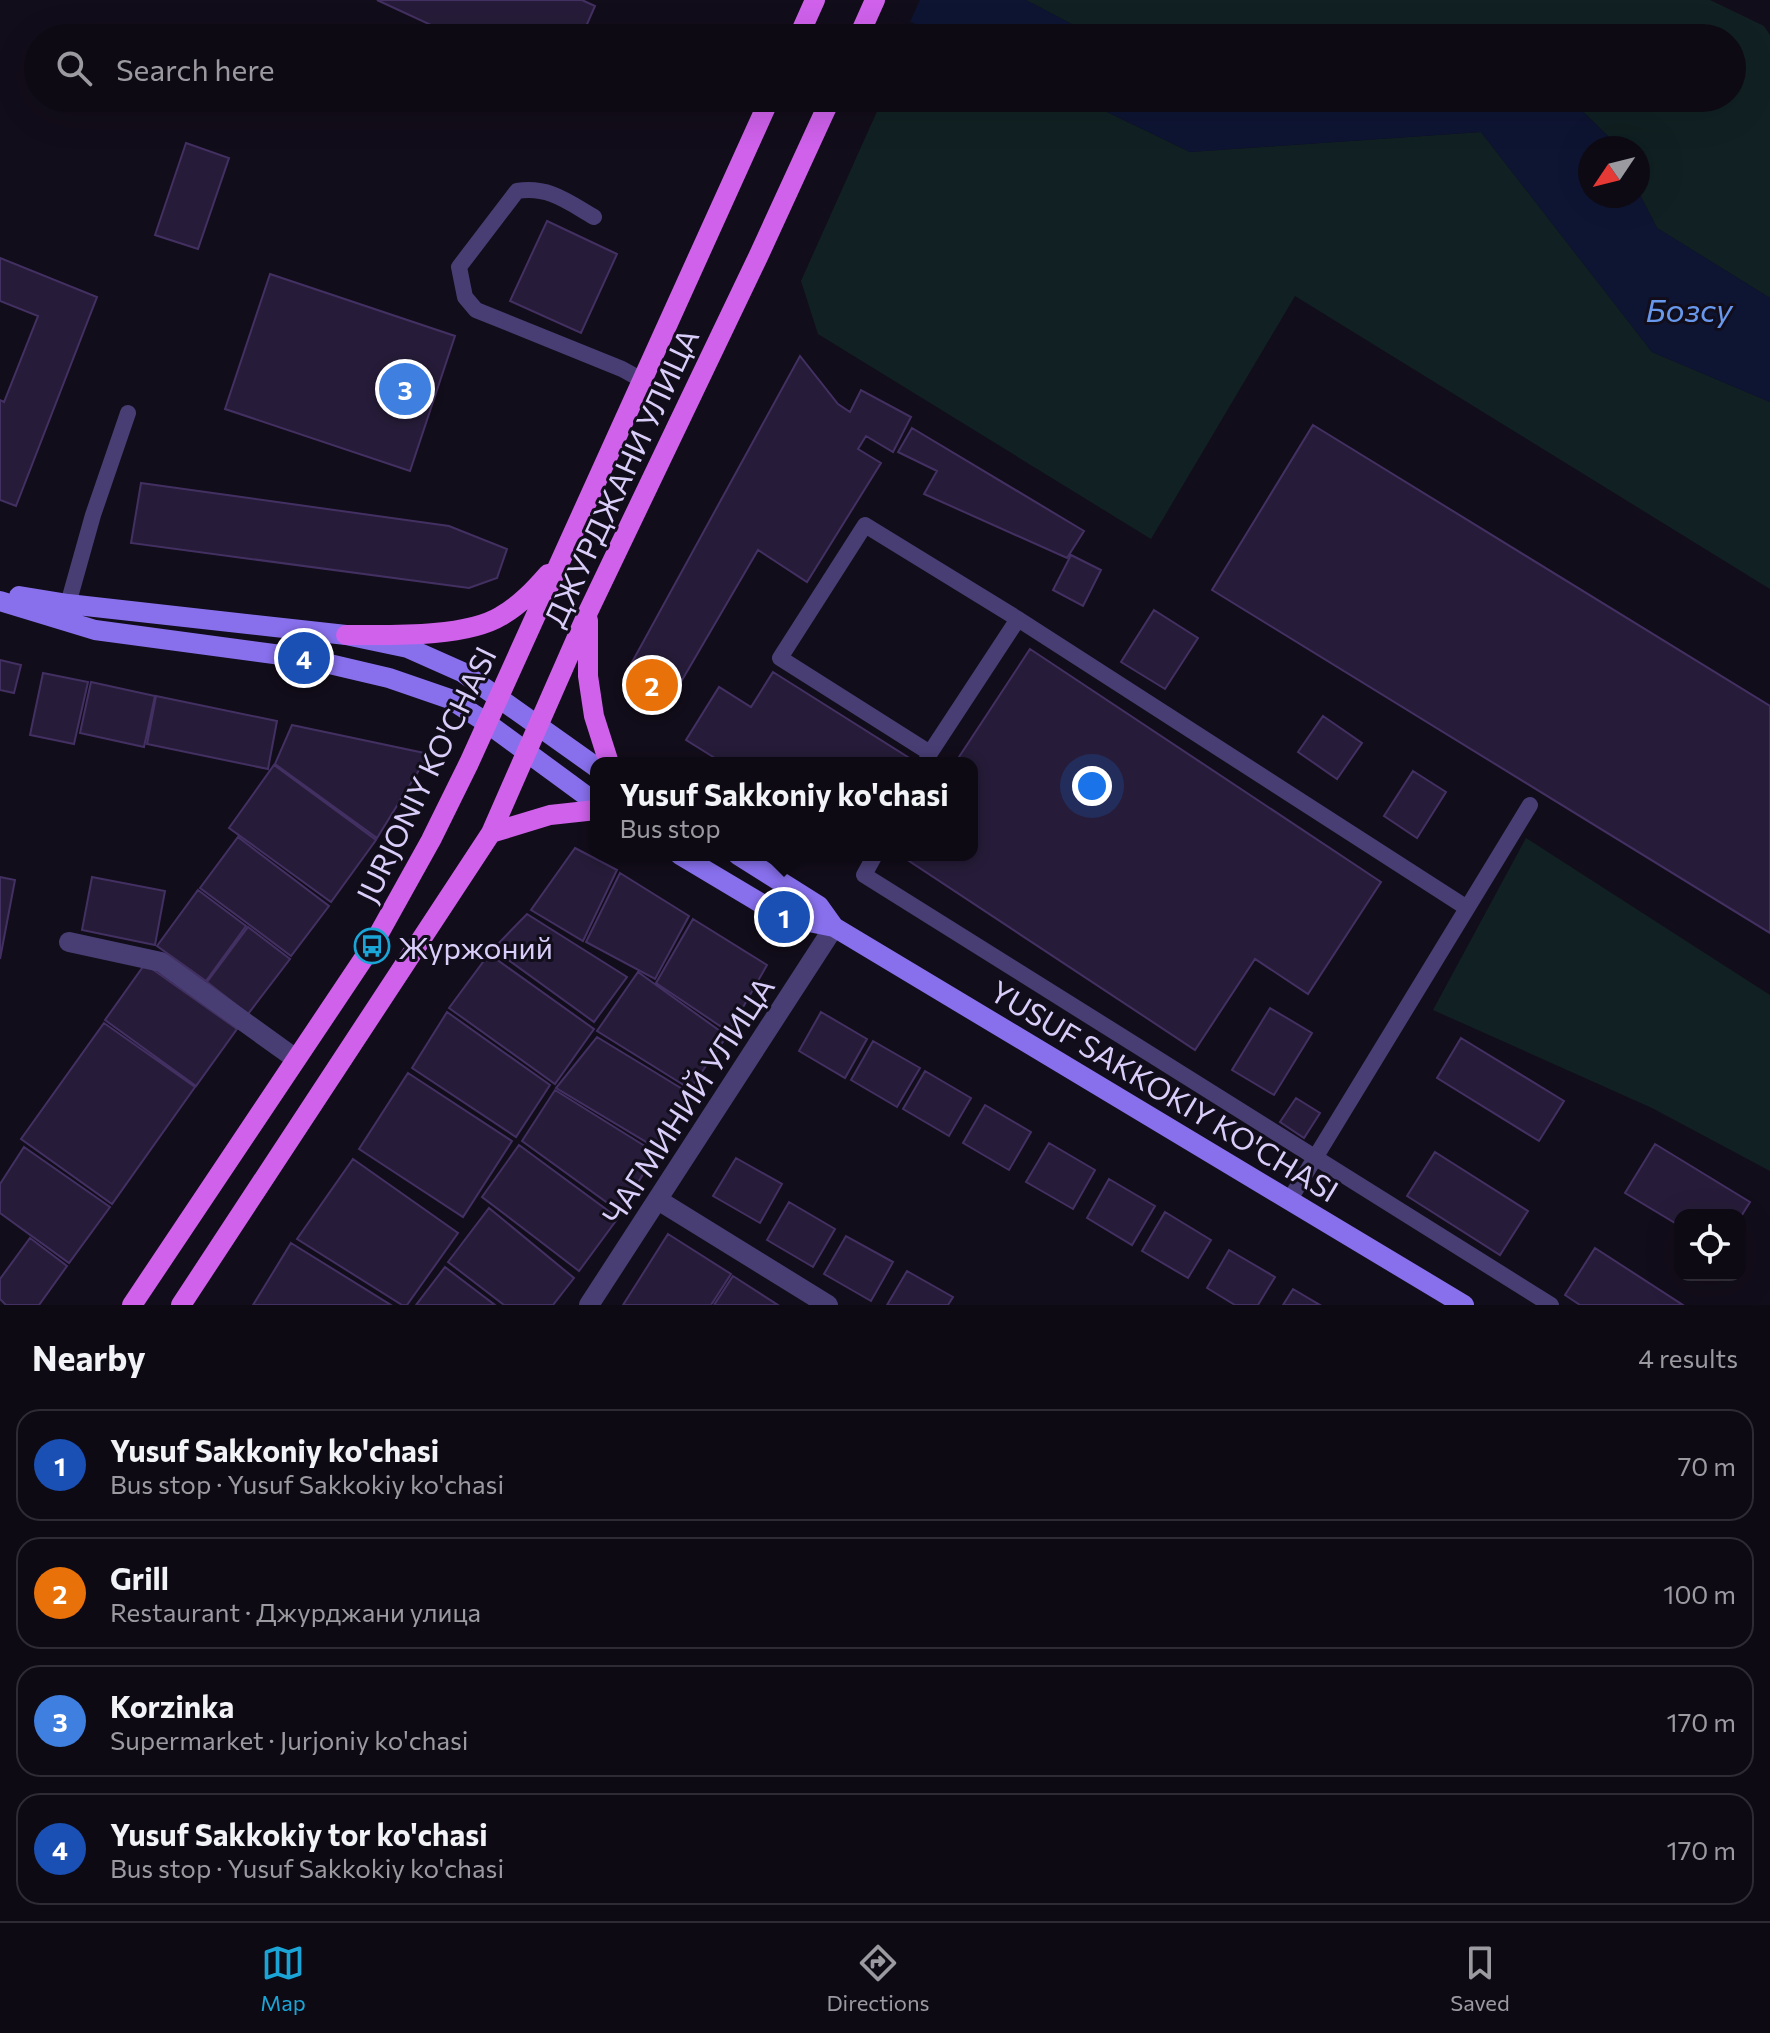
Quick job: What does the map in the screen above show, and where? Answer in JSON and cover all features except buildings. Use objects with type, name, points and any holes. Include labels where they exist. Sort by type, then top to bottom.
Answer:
[{"type":"main road","points":[[804,24],[815,0]]},
{"type":"main road","points":[[864,24],[875,0]]},
{"type":"main road","name":"JURJONIY KO'CHASI","points":[[132,1305],[372,946],[431,840],[764,112]]},
{"type":"main road","name":"ДЖУРДЖАНИ УЛИЦА","points":[[538,725],[588,612],[825,112]]},
{"type":"main road","points":[[346,635],[407,634],[485,622],[525,599],[559,563]]},
{"type":"main road","points":[[0,593],[68,604],[346,635],[408,648],[462,672],[590,763]]},
{"type":"main road","points":[[0,601],[95,630],[304,658],[389,678],[450,699],[590,798]]},
{"type":"main road","points":[[588,612],[588,676],[607,757]]},
{"type":"main road","points":[[181,1305],[491,833],[538,725]]},
{"type":"main road","points":[[491,833],[550,815],[590,811]]},
{"type":"main road","name":"YUSUF SAKKOKIY KO'CHASI","points":[[690,861],[784,917],[834,927],[1464,1305]]},
{"type":"main road","name":"YUSUF SAKKOKIY KO'CHASI","points":[[748,861],[819,906],[834,927]]},
{"type":"street","name":"ЧАГМИНИЙ УЛИЦА","points":[[589,1305],[834,927]]},
{"type":"street","points":[[69,942],[161,962],[296,1059]]},
{"type":"street","points":[[658,1200],[828,1305]]},
{"type":"lane","points":[[594,217],[536,188],[517,191],[459,267],[465,297],[476,310],[642,380]]},
{"type":"lane","points":[[68,604],[93,515],[128,413]]},
{"type":"lane","points":[[927,757],[780,658],[865,525],[1018,619],[1467,908]]},
{"type":"lane","points":[[929,757],[1018,619]]},
{"type":"lane","points":[[1290,1199],[1530,805]]},
{"type":"lane","points":[[872,861],[864,875],[1551,1305]]},
{"type":"shaded area","points":[[1026,0],[1710,0],[1764,26],[1770,35],[1770,298],[1657,228],[1647,208],[1650,208],[1650,136],[1608,136],[1583,112],[1746,112],[1746,24],[1071,24]]},
{"type":"shaded area","points":[[877,112],[1107,112],[1190,152],[1481,132],[1652,352],[1770,402],[1770,589],[1295,296],[1151,539],[818,334],[801,281]]},
{"type":"shaded area","points":[[1526,838],[1770,995],[1770,1171],[1652,1108],[1433,1010]]},
{"type":"water","points":[[860,0],[1026,0],[1071,24],[916,24]]},
{"type":"water","name":"Бозсу","points":[[1107,112],[1583,112],[1608,136],[1578,136],[1578,208],[1647,208],[1657,228],[1770,298],[1770,402],[1652,352],[1481,132],[1190,152]]},
{"type":"pier","points":[[856,0],[920,0],[909,24],[859,4]]},
{"type":"place","name":"Korzinka","points":[[405,389]]},
{"type":"place","name":"Yusuf Sakkokiy tor ko'chasi","points":[[304,658]]},
{"type":"place","name":"Grill","points":[[652,685]]},
{"type":"place","name":"Yusuf Sakkoniy ko'chasi","points":[[784,917]]},
{"type":"place","name":"Журжоний","points":[[372,946]]}]
